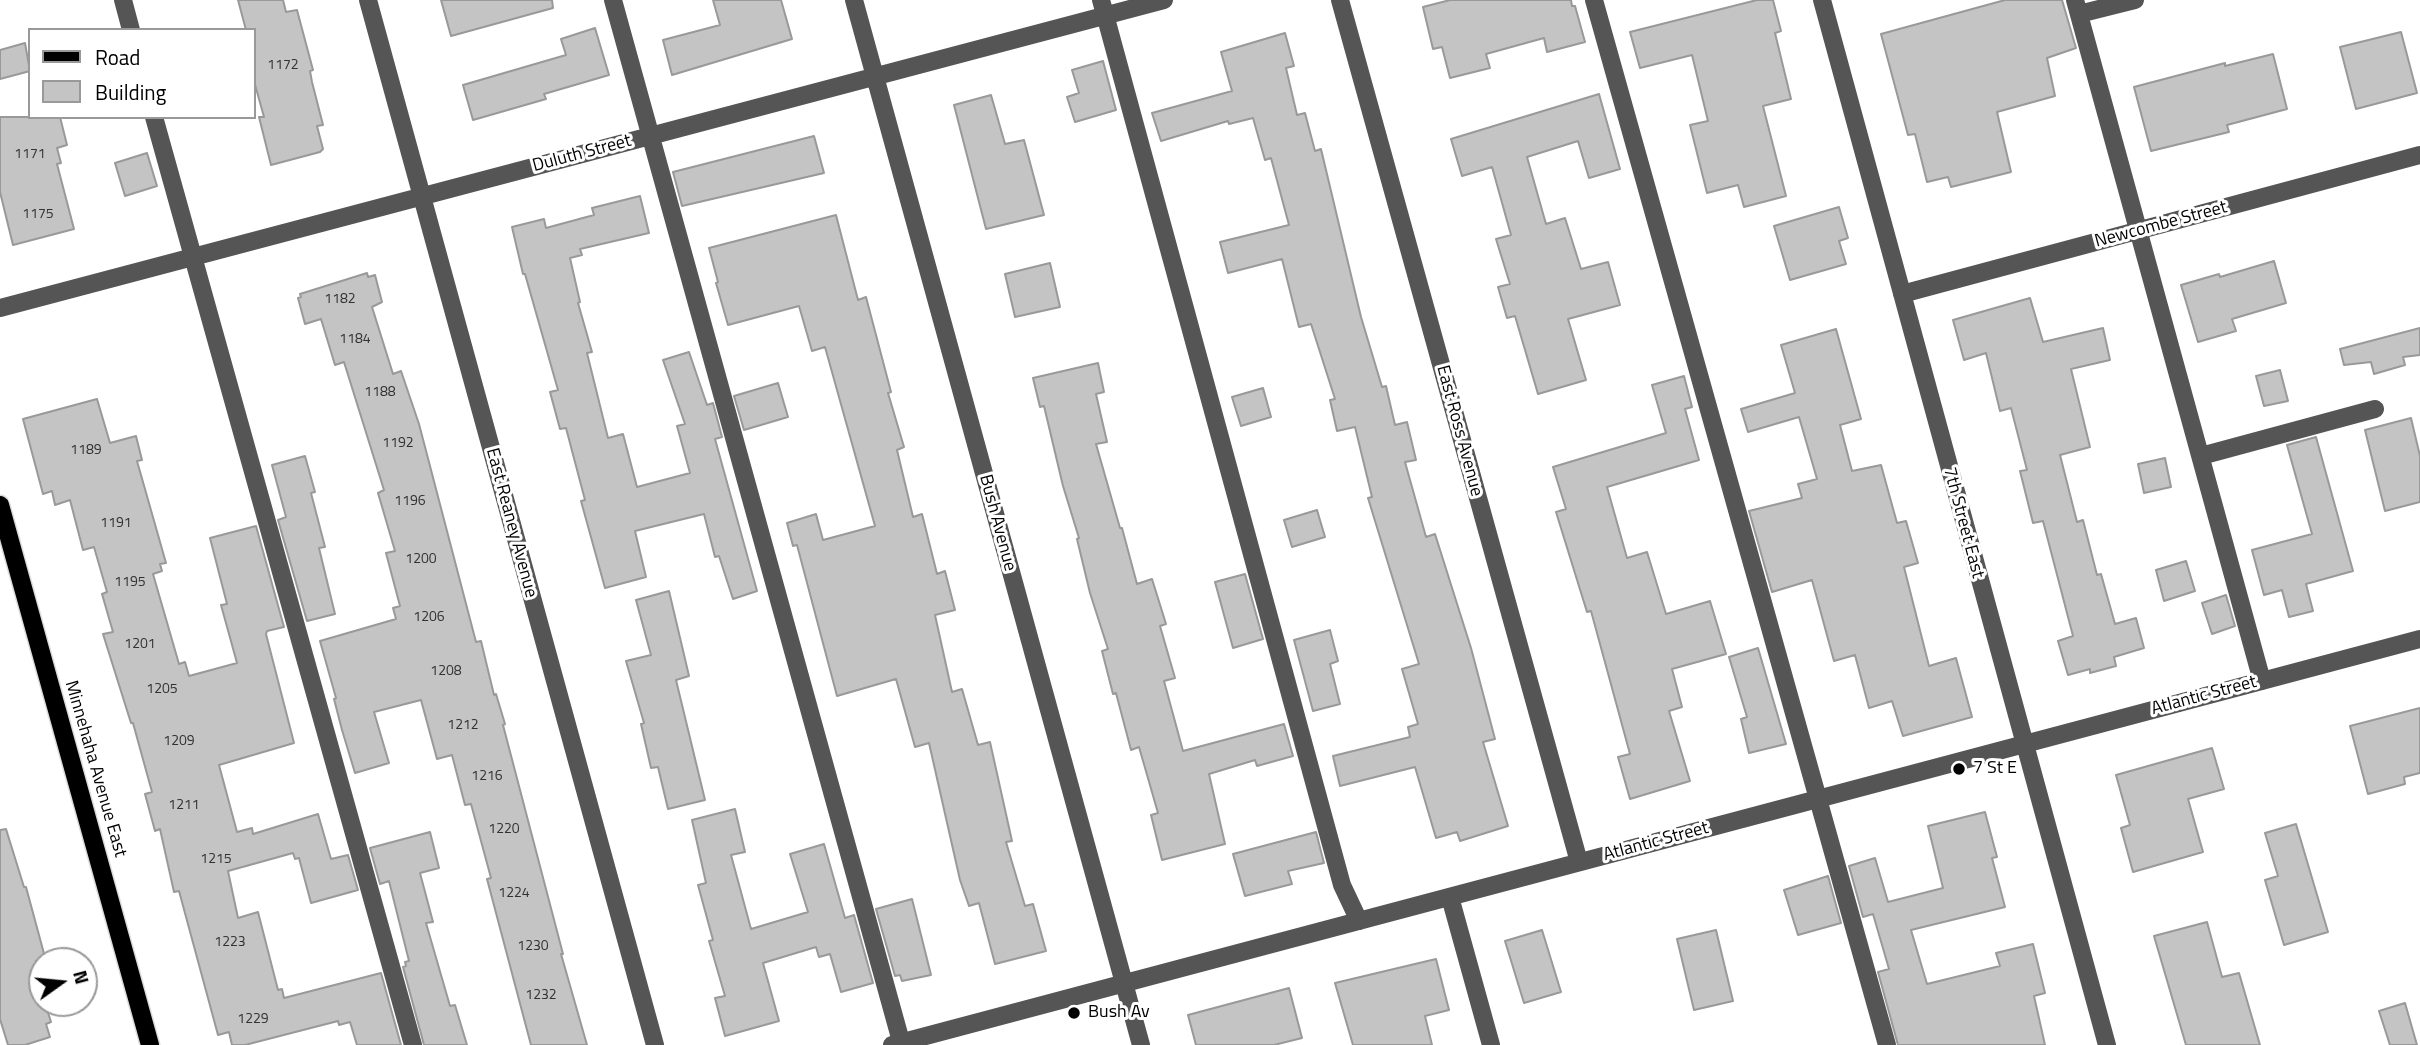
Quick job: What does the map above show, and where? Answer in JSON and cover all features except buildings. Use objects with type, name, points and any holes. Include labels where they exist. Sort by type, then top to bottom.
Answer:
[{"type":"main road","name":"Minnehaha Avenue East","points":[[0,505],[150,1045]]},
{"type":"street","points":[[122,0],[130,28]]},
{"type":"street","name":"East Reaney Avenue","points":[[368,0],[655,1045]]},
{"type":"street","points":[[613,0],[899,1044]]},
{"type":"street","name":"Bush Avenue","points":[[854,0],[1141,1045]]},
{"type":"street","name":"Duluth Street","points":[[0,308],[874,77],[1103,8],[1164,0]]},
{"type":"street","name":"East Ross Avenue","points":[[1340,0],[1579,862]]},
{"type":"street","points":[[1594,0],[1887,1045]]},
{"type":"street","name":"7th Street East","points":[[1822,0],[2107,1045]]},
{"type":"street","points":[[2135,0],[2077,7],[2262,681]]},
{"type":"street","points":[[1103,8],[1342,884],[1359,920]]},
{"type":"street","points":[[156,119],[413,1045]]},
{"type":"street","name":"Newcombe Street","points":[[1902,294],[2420,155]]},
{"type":"street","points":[[2201,456],[2375,409]]},
{"type":"street","name":"Atlantic Street","points":[[899,1044],[2420,639]]},
{"type":"street","points":[[1450,897],[1491,1045]]},
{"type":"place","name":"7 St E","points":[[1959,769]]},
{"type":"place","name":"Bush Av","points":[[1074,1013]]}]
